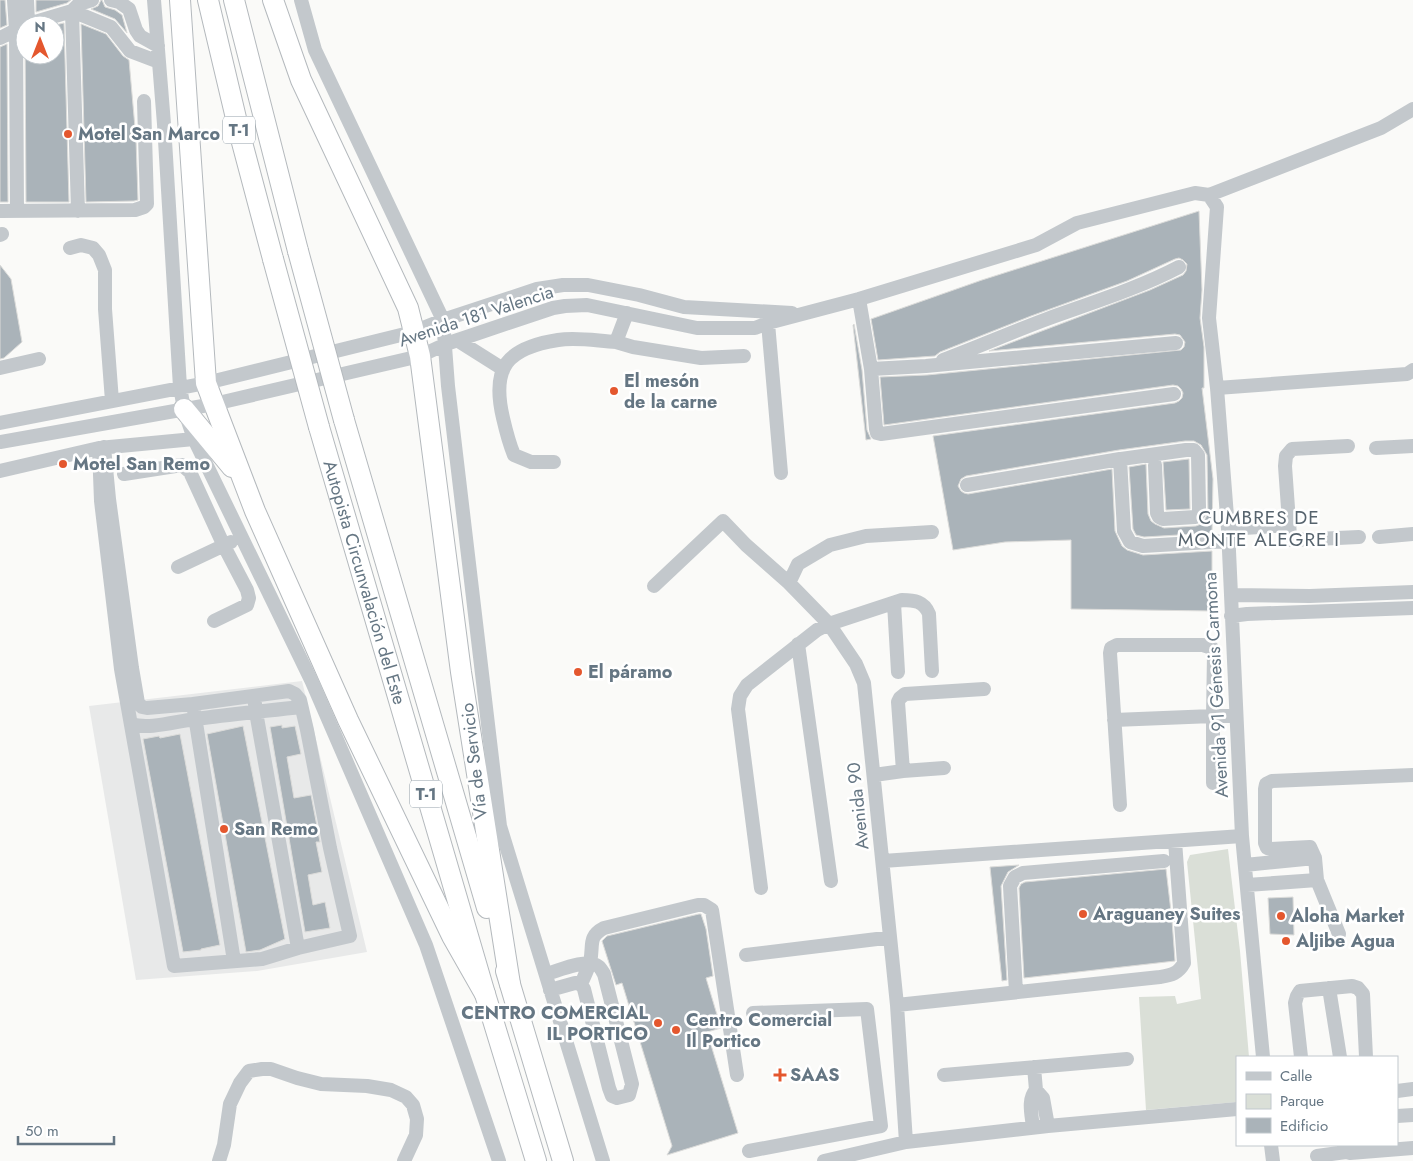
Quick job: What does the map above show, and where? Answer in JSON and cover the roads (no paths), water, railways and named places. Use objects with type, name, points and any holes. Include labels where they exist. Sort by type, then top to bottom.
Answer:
[{"type":"highway","points":[[180,0],[206,383],[260,520],[348,720],[452,936],[485,994]]},
{"type":"highway","name":"Autopista Circunvalación del Este","points":[[208,0],[240,135],[319,427],[485,994],[536,1161]]},
{"type":"highway","name":"Autopista Circunvalación del Este","points":[[234,0],[298,252],[344,420],[563,1161]]},
{"type":"highway","points":[[274,0],[301,80],[408,308],[420,356],[461,672],[510,984]]},
{"type":"highway","points":[[184,409],[245,484]]},
{"type":"street","points":[[14,0],[20,15]]},
{"type":"street","points":[[25,15],[27,0]]},
{"type":"street","points":[[59,15],[72,11],[79,4],[92,0]]},
{"type":"street","points":[[111,0],[119,2],[129,9],[140,36],[158,46]]},
{"type":"street","points":[[154,0],[180,387],[184,409],[194,439],[312,682],[426,945],[499,1161]]},
{"type":"street","name":"Vía de Servicio","points":[[301,0],[316,50],[443,320],[451,342],[448,386],[500,826],[603,1161]]},
{"type":"street","points":[[72,11],[111,27],[130,51],[159,62]]},
{"type":"street","points":[[72,11],[78,211]]},
{"type":"street","points":[[0,38],[15,30]]},
{"type":"street","points":[[17,211],[23,65]]},
{"type":"street","points":[[0,212],[135,210],[144,208],[147,204],[144,100]]},
{"type":"street","points":[[803,314],[859,300],[1036,245],[1078,223],[1195,193],[1209,195],[1381,128],[1413,109]]},
{"type":"street","name":"Avenida 91 Génesis Carmona","points":[[1209,195],[1217,207],[1209,318],[1217,388],[1228,535],[1242,836],[1263,1056]]},
{"type":"street","points":[[70,248],[82,245],[93,248],[99,255],[104,270],[112,401]]},
{"type":"street","points":[[926,366],[1107,297],[1178,267]]},
{"type":"street","name":"Avenida 181 Valencia","points":[[0,423],[206,383],[413,332],[443,320],[537,289],[563,285],[588,284],[684,307],[803,314]]},
{"type":"street","points":[[563,285],[565,306]]},
{"type":"street","points":[[859,300],[871,369],[877,433],[882,434],[1174,394]]},
{"type":"street","name":"Avenida 181 Valencia","points":[[0,442],[214,404],[420,356],[451,342],[552,308],[587,305],[697,328],[756,328],[803,314]]},
{"type":"street","points":[[616,342],[627,313]]},
{"type":"street","points":[[768,323],[781,473]]},
{"type":"street","points":[[554,462],[531,462],[514,455],[510,446],[499,389],[503,369],[514,355],[533,346],[559,339],[574,339],[616,342],[633,348],[701,358],[744,356]]},
{"type":"street","points":[[451,342],[503,369]]},
{"type":"street","points":[[871,369],[926,366],[1176,343]]},
{"type":"street","points":[[0,368],[39,360]]},
{"type":"street","points":[[1217,388],[1407,374],[1413,370]]},
{"type":"street","points":[[0,471],[101,448],[194,439]]},
{"type":"street","points":[[1348,446],[1292,449],[1286,456],[1285,466],[1291,540],[1359,538]]},
{"type":"street","points":[[1376,448],[1413,446]]},
{"type":"street","points":[[101,448],[138,703],[142,707],[147,708],[289,691],[295,694],[300,700],[307,730],[330,848],[350,936],[298,948],[262,959],[174,966],[121,669],[102,511],[101,448]]},
{"type":"street","points":[[1121,459],[1194,450],[1198,455],[1199,508],[1199,513],[1195,517],[1163,519],[1159,516],[1157,512],[1155,465]]},
{"type":"street","points":[[967,485],[1120,459],[1124,531],[1130,542],[1143,546],[1290,525]]},
{"type":"street","points":[[124,474],[182,465],[190,472],[224,546],[247,590],[249,598],[247,605],[214,621]]},
{"type":"street","name":"Avenida 90","points":[[654,586],[723,521],[746,545],[789,583],[829,624],[856,664],[864,683],[883,861],[897,1005],[906,1142]]},
{"type":"street","points":[[789,583],[798,564],[830,545],[866,536],[932,532]]},
{"type":"street","points":[[1379,537],[1413,534]]},
{"type":"street","points":[[178,567],[241,537]]},
{"type":"street","points":[[1230,595],[1310,596],[1413,592]]},
{"type":"street","points":[[761,888],[738,709],[740,696],[747,685],[817,630],[829,624],[902,600],[914,600],[928,610],[932,671]]},
{"type":"street","points":[[894,603],[898,672]]},
{"type":"street","points":[[1231,616],[1413,608]]},
{"type":"street","points":[[798,644],[831,880]]},
{"type":"street","points":[[1120,805],[1110,653],[1111,648],[1117,645],[1203,645],[1212,648],[1214,654],[1212,716],[1213,783]]},
{"type":"street","points":[[904,771],[898,702],[900,698],[905,694],[984,689]]},
{"type":"street","points":[[254,696],[298,948]]},
{"type":"street","points":[[193,704],[234,961]]},
{"type":"street","points":[[130,724],[148,726],[301,707]]},
{"type":"street","points":[[147,708],[148,726]]},
{"type":"street","points":[[1114,720],[1236,716]]},
{"type":"street","points":[[874,775],[944,768]]},
{"type":"street","points":[[1339,934],[1317,880],[1315,858],[1310,847],[1267,848],[1265,843],[1266,784],[1272,782],[1413,775]]},
{"type":"street","points":[[883,861],[1242,836]]},
{"type":"street","points":[[897,1005],[1160,977],[1174,974],[1181,970],[1184,963],[1174,842]]},
{"type":"street","points":[[1245,865],[1315,858]]},
{"type":"street","points":[[1016,992],[1010,886],[1015,877],[1023,873],[1164,861]]},
{"type":"street","points":[[1247,885],[1317,880]]},
{"type":"street","points":[[581,984],[590,963],[592,941],[595,932],[604,928],[698,905],[712,910],[737,1075]]},
{"type":"street","points":[[746,955],[890,939]]},
{"type":"street","points":[[546,974],[578,965],[590,963],[598,965],[604,974],[632,1084],[630,1095],[617,1098],[612,1096],[584,989],[581,984],[575,982],[550,990]]},
{"type":"street","points":[[1301,1056],[1295,1003],[1300,991],[1352,986],[1358,988],[1363,994],[1366,1056]]},
{"type":"street","points":[[1329,988],[1340,1056]]},
{"type":"street","points":[[749,1150],[881,1126],[867,1009],[753,1013]]},
{"type":"street","points":[[944,1075],[1127,1059]]},
{"type":"street","points":[[1034,1067],[1036,1090],[1043,1098],[1048,1126]]},
{"type":"street","points":[[219,1161],[224,1145],[230,1104],[240,1083],[249,1071],[262,1069],[271,1069],[321,1084],[367,1086],[391,1090],[406,1097],[413,1105],[417,1118],[416,1135],[404,1161]]},
{"type":"street","points":[[1398,1091],[1413,1089]]},
{"type":"street","points":[[1033,1128],[1030,1101],[1036,1090]]},
{"type":"street","points":[[824,1161],[906,1142],[1048,1126],[1236,1109]]},
{"type":"street","points":[[1398,1116],[1413,1115]]},
{"type":"street","points":[[869,1128],[873,1150]]},
{"type":"street","points":[[1271,1146],[1273,1161]]},
{"type":"street","points":[[1317,1156],[1345,1148],[1350,1153],[1396,1147],[1413,1148]]},
{"type":"place","name":"Motel San Marco","points":[[68,134]]},
{"type":"place","name":"El mesón de la carne","points":[[614,391]]},
{"type":"place","name":"Motel San Remo","points":[[63,464]]},
{"type":"place","name":"El páramo","points":[[578,672]]},
{"type":"place","name":"San Remo","points":[[224,829]]},
{"type":"place","name":"Araguaney Suites","points":[[1083,914]]},
{"type":"place","name":"Aloha Market","points":[[1281,916]]},
{"type":"place","name":"Aljibe Agua","points":[[1286,941]]},
{"type":"place","name":"CENTRO COMERCIAL IL PORTICO","points":[[658,1023]]},
{"type":"place","name":"Centro Comercial Il Portico","points":[[676,1030]]},
{"type":"place","name":"SAAS","points":[[780,1075]]},
{"type":"district","name":"CUMBRES DE MONTE ALEGRE I","points":[[1259,528]]}]
